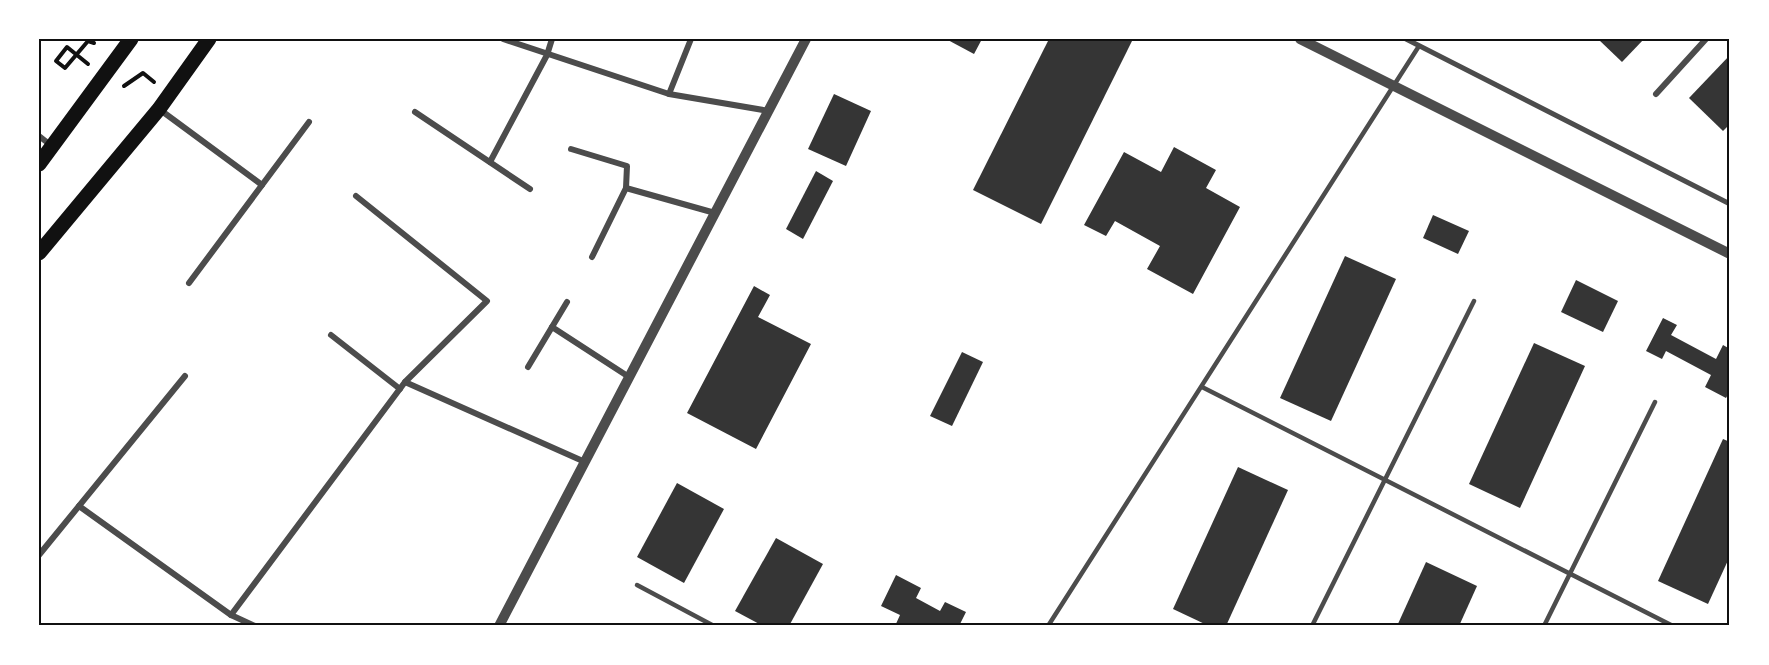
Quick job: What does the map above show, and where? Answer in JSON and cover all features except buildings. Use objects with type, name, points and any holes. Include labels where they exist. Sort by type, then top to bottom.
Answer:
[{"type":"main road","points":[[39,164],[131,39]]},
{"type":"main road","points":[[39,253],[159,110],[209,39]]},
{"type":"street","points":[[503,39],[669,94],[769,111]]},
{"type":"street","points":[[490,162],[547,55],[552,39]]},
{"type":"street","points":[[669,94],[691,39]]},
{"type":"street","points":[[500,626],[806,39]]},
{"type":"street","points":[[1300,39],[1730,254]]},
{"type":"street","points":[[1406,39],[1730,204]]},
{"type":"street","points":[[1656,94],[1706,39]]},
{"type":"street","points":[[159,110],[262,185]]},
{"type":"street","points":[[415,112],[530,189]]},
{"type":"street","points":[[189,283],[309,122]]},
{"type":"street","points":[[39,136],[53,147]]},
{"type":"street","points":[[571,149],[627,166],[627,188],[592,257]]},
{"type":"street","points":[[627,188],[715,213]]},
{"type":"street","points":[[231,615],[405,382],[487,301],[356,196]]},
{"type":"street","points":[[528,367],[567,302]]},
{"type":"street","points":[[552,327],[629,377]]},
{"type":"street","points":[[331,334],[400,389]]},
{"type":"street","points":[[39,555],[185,376]]},
{"type":"street","points":[[405,382],[585,462]]},
{"type":"street","points":[[79,506],[231,615],[255,626]]},
{"type":"lane","points":[[1048,626],[1419,46]]},
{"type":"lane","points":[[1312,626],[1474,301]]},
{"type":"lane","points":[[1202,387],[1673,626]]},
{"type":"lane","points":[[1544,626],[1655,402]]},
{"type":"lane","points":[[637,585],[714,626]]},
{"type":"path","points":[[67,47],[56,61],[65,68],[88,41],[94,43]]}]
